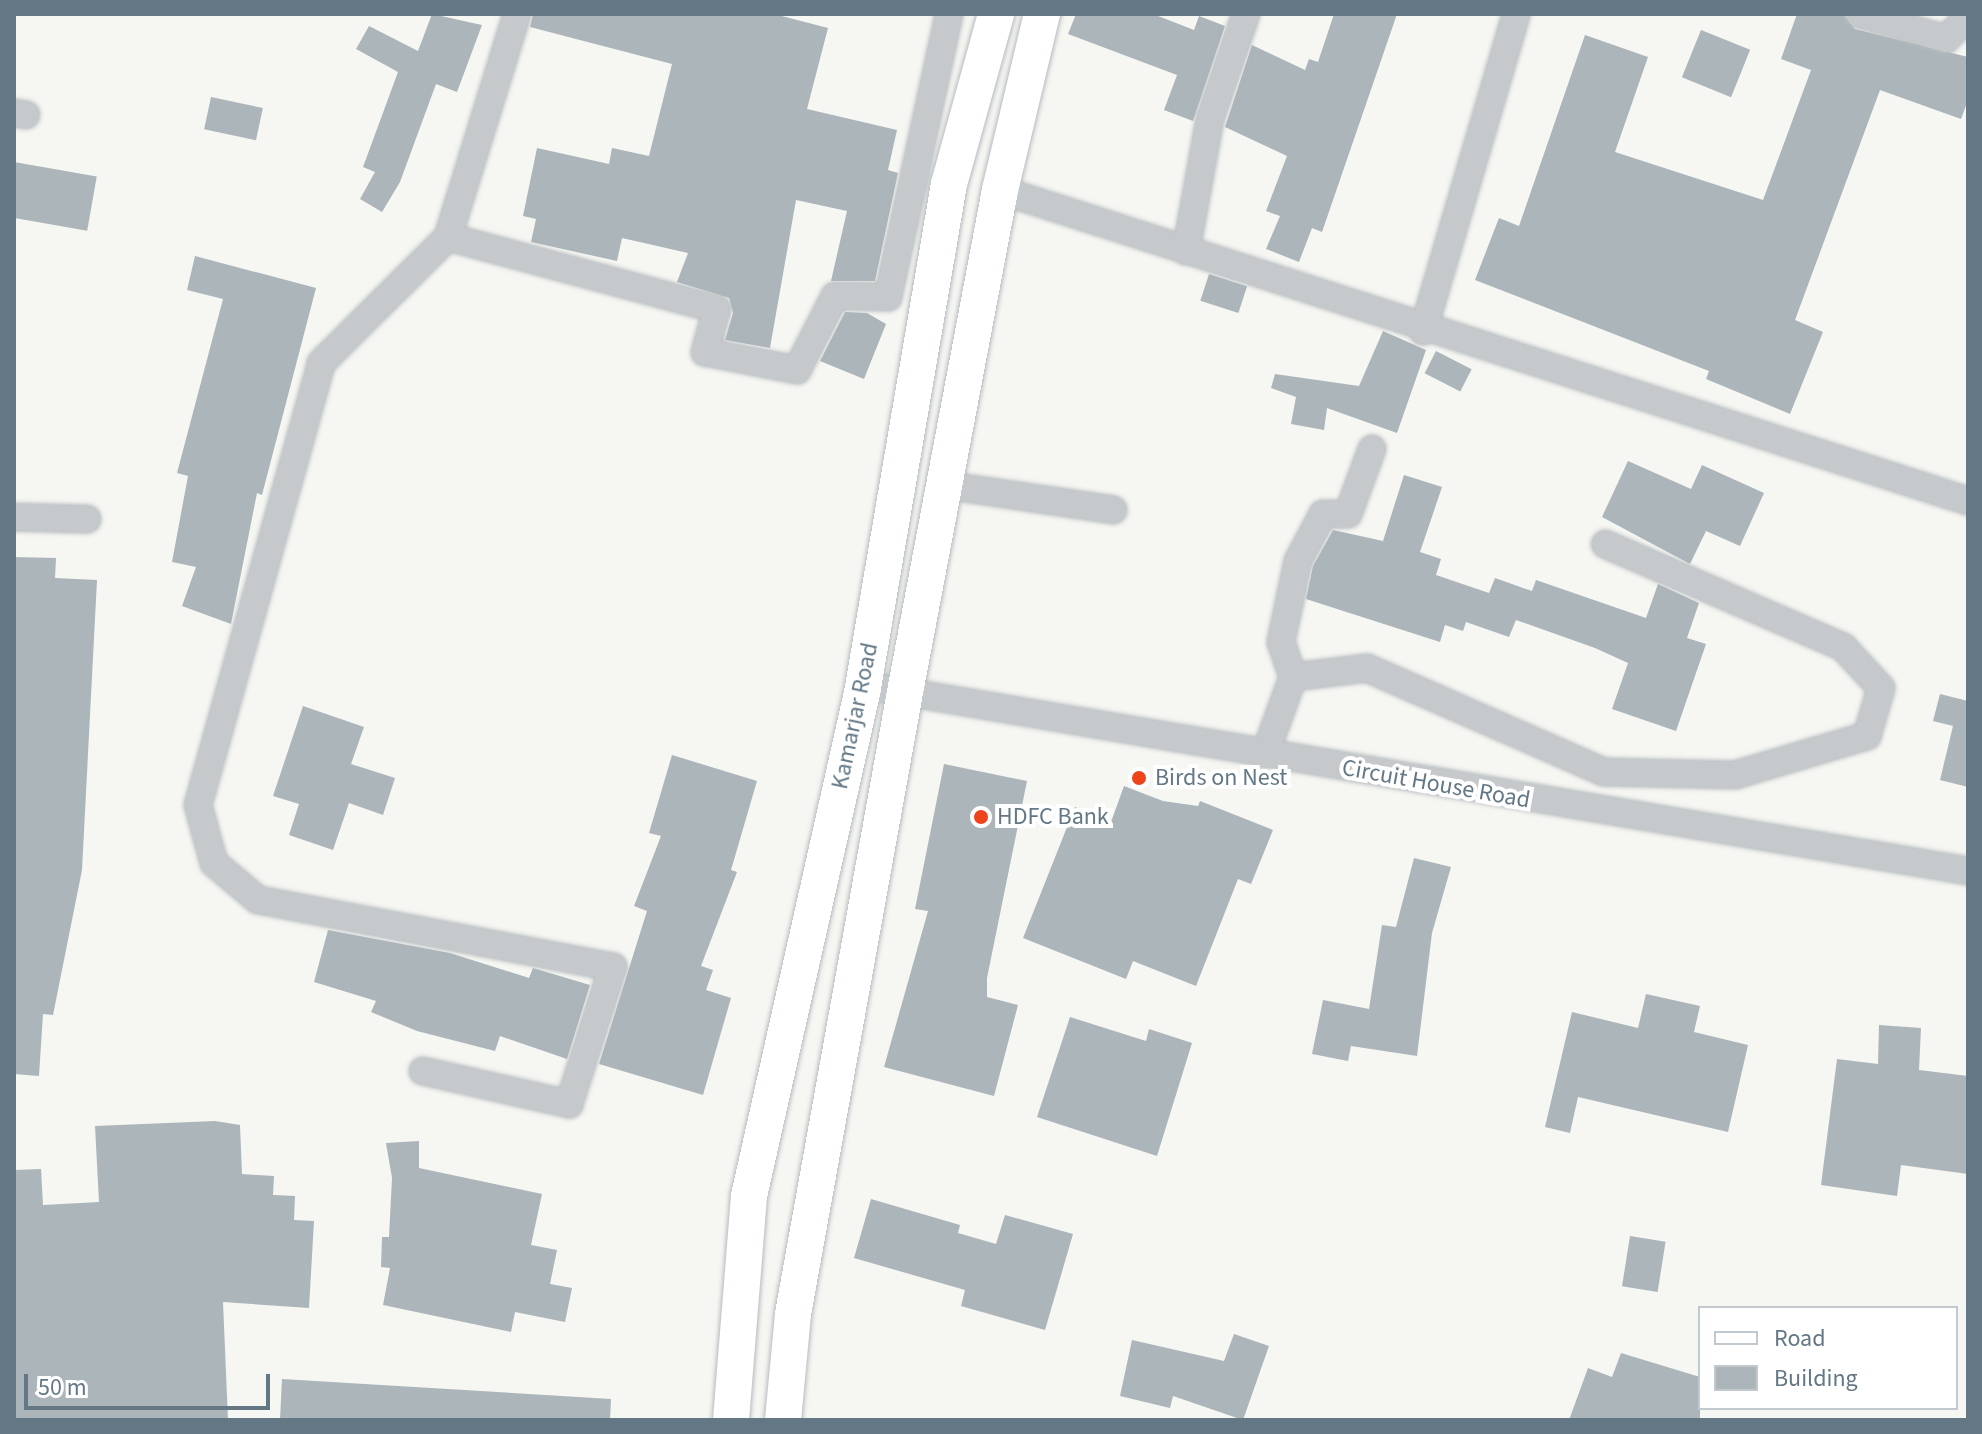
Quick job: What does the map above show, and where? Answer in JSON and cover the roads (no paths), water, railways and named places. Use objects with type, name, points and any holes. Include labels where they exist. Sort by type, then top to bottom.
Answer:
[{"type":"main road","name":"Kamarjar Road","points":[[731,1420],[749,1196],[864,685],[949,184],[996,14]]},
{"type":"main road","points":[[783,1420],[793,1314],[905,692],[1000,190],[1042,14]]},
{"type":"street","points":[[423,1071],[569,1104],[613,967],[258,900],[214,863],[198,805],[321,363],[448,237],[517,14]]},
{"type":"street","points":[[448,237],[717,309],[705,352],[797,370],[835,296],[888,297],[949,14]]},
{"type":"street","points":[[1186,251],[1210,119],[1246,14]]},
{"type":"street","points":[[1423,331],[1516,14]]},
{"type":"street","points":[[1859,14],[1946,39],[1968,17]]},
{"type":"street","points":[[1000,190],[1423,331],[1968,501]]},
{"type":"street","points":[[1265,754],[1293,677],[1281,642],[1298,561],[1323,514],[1348,514],[1372,449]]},
{"type":"street","points":[[944,485],[1113,510]]},
{"type":"street","points":[[14,517],[87,519]]},
{"type":"street","points":[[1293,677],[1367,668],[1604,772],[1735,775],[1867,736],[1881,688],[1843,647],[1605,544]]},
{"type":"street","name":"Circuit House Road","points":[[864,685],[1968,871]]},
{"type":"place","name":"Birds on Nest","points":[[1139,778]]},
{"type":"place","name":"HDFC Bank","points":[[981,817]]}]
